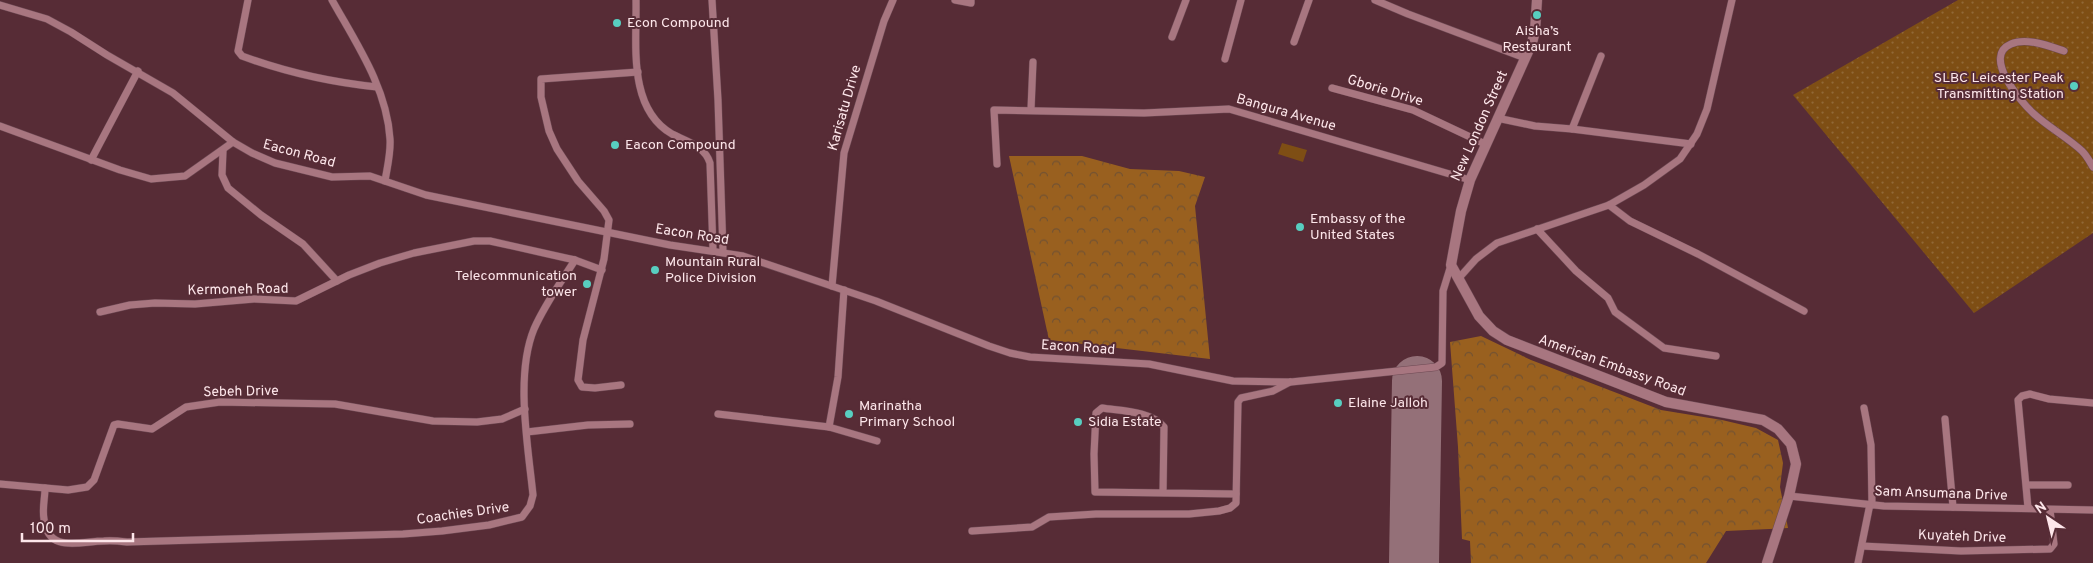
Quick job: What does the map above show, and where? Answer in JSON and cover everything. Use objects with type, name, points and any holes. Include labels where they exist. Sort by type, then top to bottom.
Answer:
[{"type":"street","points":[[248,0],[238,51],[242,56],[284,71],[314,78],[377,87]]},
{"type":"street","points":[[332,0],[368,64],[388,122],[390,141],[385,181]]},
{"type":"street","points":[[636,0],[638,72],[641,93],[646,105],[658,122],[671,133],[698,147],[708,156],[710,163],[713,250]]},
{"type":"street","points":[[712,0],[718,100],[723,252]]},
{"type":"street","name":"Karisatu Drive","points":[[832,286],[844,153],[892,0]]},
{"type":"street","points":[[955,0],[971,3],[971,0]]},
{"type":"street","points":[[1172,37],[1186,0]]},
{"type":"street","points":[[1225,59],[1241,0]]},
{"type":"street","points":[[1294,42],[1309,0]]},
{"type":"street","points":[[1376,0],[1525,58]]},
{"type":"street","name":"New London Street","points":[[1451,265],[1461,211],[1470,180],[1536,31],[1537,0]]},
{"type":"street","points":[[1458,279],[1476,259],[1497,243],[1609,205],[1663,172],[1680,159],[1698,134],[1707,109],[1732,0]]},
{"type":"street","name":"Eacon Road","points":[[0,5],[47,19],[138,71],[186,102],[232,142],[264,159],[332,177],[364,175],[426,195],[535,216],[608,233],[744,256],[844,290],[989,346],[1030,357],[1149,364],[1233,381],[1291,382],[1436,367],[1442,363],[1440,337],[1443,291],[1451,265]]},
{"type":"street","points":[[2064,52],[2035,43],[2014,42],[2007,45],[2001,52],[2001,66],[2011,85],[2032,112],[2083,152],[2093,167]]},
{"type":"street","points":[[1572,129],[1601,56]]},
{"type":"street","points":[[1031,109],[1033,62]]},
{"type":"street","points":[[91,160],[138,71]]},
{"type":"street","points":[[621,385],[595,388],[582,386],[578,380],[584,340],[602,270],[608,233],[608,216],[566,164],[549,131],[541,97],[541,79],[638,72]]},
{"type":"street","name":"Gborie Drive","points":[[1332,88],[1413,110],[1485,144]]},
{"type":"street","name":"Bangura Avenue","points":[[998,164],[992,111],[1031,109],[1144,113],[1236,110],[1470,180]]},
{"type":"street","points":[[1496,118],[1535,126],[1692,144]]},
{"type":"street","points":[[0,126],[91,160],[151,179],[185,176],[232,142]]},
{"type":"street","points":[[222,151],[222,176],[228,188],[261,215],[303,244],[337,281]]},
{"type":"street","points":[[1609,205],[1630,221],[1698,254],[1804,311]]},
{"type":"street","points":[[1537,229],[1576,271],[1608,298],[1615,312],[1664,348],[1716,356]]},
{"type":"street","name":"Kermoneh Road","points":[[100,312],[130,305],[155,303],[195,304],[254,300],[296,301],[337,281],[393,258],[474,241],[490,241],[575,260],[602,270]]},
{"type":"street","name":"Coachies Drive","points":[[45,488],[44,520],[51,537],[59,542],[403,534],[489,525],[512,521],[522,517],[530,506],[533,495],[526,432],[526,361],[534,329],[575,260]]},
{"type":"street","name":"American Embassy Road","points":[[1451,265],[1479,316],[1492,331],[1508,340],[1666,402],[1756,419],[1771,424],[1785,436],[1794,450],[1795,475],[1767,563]]},
{"type":"street","points":[[829,427],[838,377],[844,290]]},
{"type":"street","points":[[972,531],[1032,527],[1048,517],[1096,514],[1189,514],[1230,508],[1236,503],[1238,402],[1241,398],[1273,390],[1291,382]]},
{"type":"street","points":[[2028,508],[2018,402],[2020,397],[2030,394],[2049,398],[2093,402]]},
{"type":"street","name":"Sebeh Drive","points":[[0,484],[68,490],[87,487],[91,485],[97,473],[112,428],[118,424],[152,429],[179,411],[204,404],[254,402],[352,405],[382,413],[433,421],[477,422],[509,417],[525,409]]},
{"type":"street","points":[[1164,493],[1164,427],[1160,422],[1147,416],[1102,408],[1098,410],[1096,413],[1094,454],[1096,492],[1164,493],[1236,494]]},
{"type":"street","points":[[1858,563],[1871,505],[1871,445],[1864,408]]},
{"type":"street","points":[[718,414],[829,427],[877,441]]},
{"type":"street","points":[[1945,419],[1953,507]]},
{"type":"street","points":[[526,432],[588,424],[630,424]]},
{"type":"street","points":[[2027,485],[2068,485]]},
{"type":"street","name":"Sam Ansumana Drive","points":[[1789,496],[1871,505],[2093,510]]},
{"type":"street","name":"Kuyateh Drive","points":[[1862,546],[1962,551],[2050,549],[2054,544],[2050,510]]},
{"type":"shaded area","points":[[1958,0],[2093,0],[2093,233],[1974,313],[1793,95]]},
{"type":"shaded area","points":[[1282,143],[1307,150],[1303,162],[1278,154]]},
{"type":"green space","points":[[1009,156],[1082,156],[1130,169],[1179,171],[1205,177],[1195,206],[1210,359],[1049,340]]},
{"type":"green space","points":[[1481,336],[1531,360],[1661,410],[1722,420],[1756,428],[1778,440],[1783,463],[1780,487],[1788,528],[1726,531],[1706,563],[1471,563],[1470,541],[1462,539],[1458,447],[1450,342]]},
{"type":"runway","points":[[1414,563],[1417,381]]},
{"type":"place","name":"Aisha’s Restaurant","points":[[1537,15]]},
{"type":"place","name":"Econ Compound","points":[[617,23]]},
{"type":"place","name":"SLBC Leicester Peak Transmitting Station","points":[[2074,86]]},
{"type":"place","name":"Eacon Compound","points":[[615,145]]},
{"type":"place","name":"Embassy of the United States","points":[[1300,227]]},
{"type":"place","name":"Mountain Rural Police Division","points":[[655,270]]},
{"type":"place","name":"Telecommunication tower","points":[[587,284]]},
{"type":"place","name":"Elaine Jalloh","points":[[1338,403]]},
{"type":"place","name":"Marinatha Primary School","points":[[849,414]]},
{"type":"place","name":"Sidia Estate","points":[[1078,422]]}]
